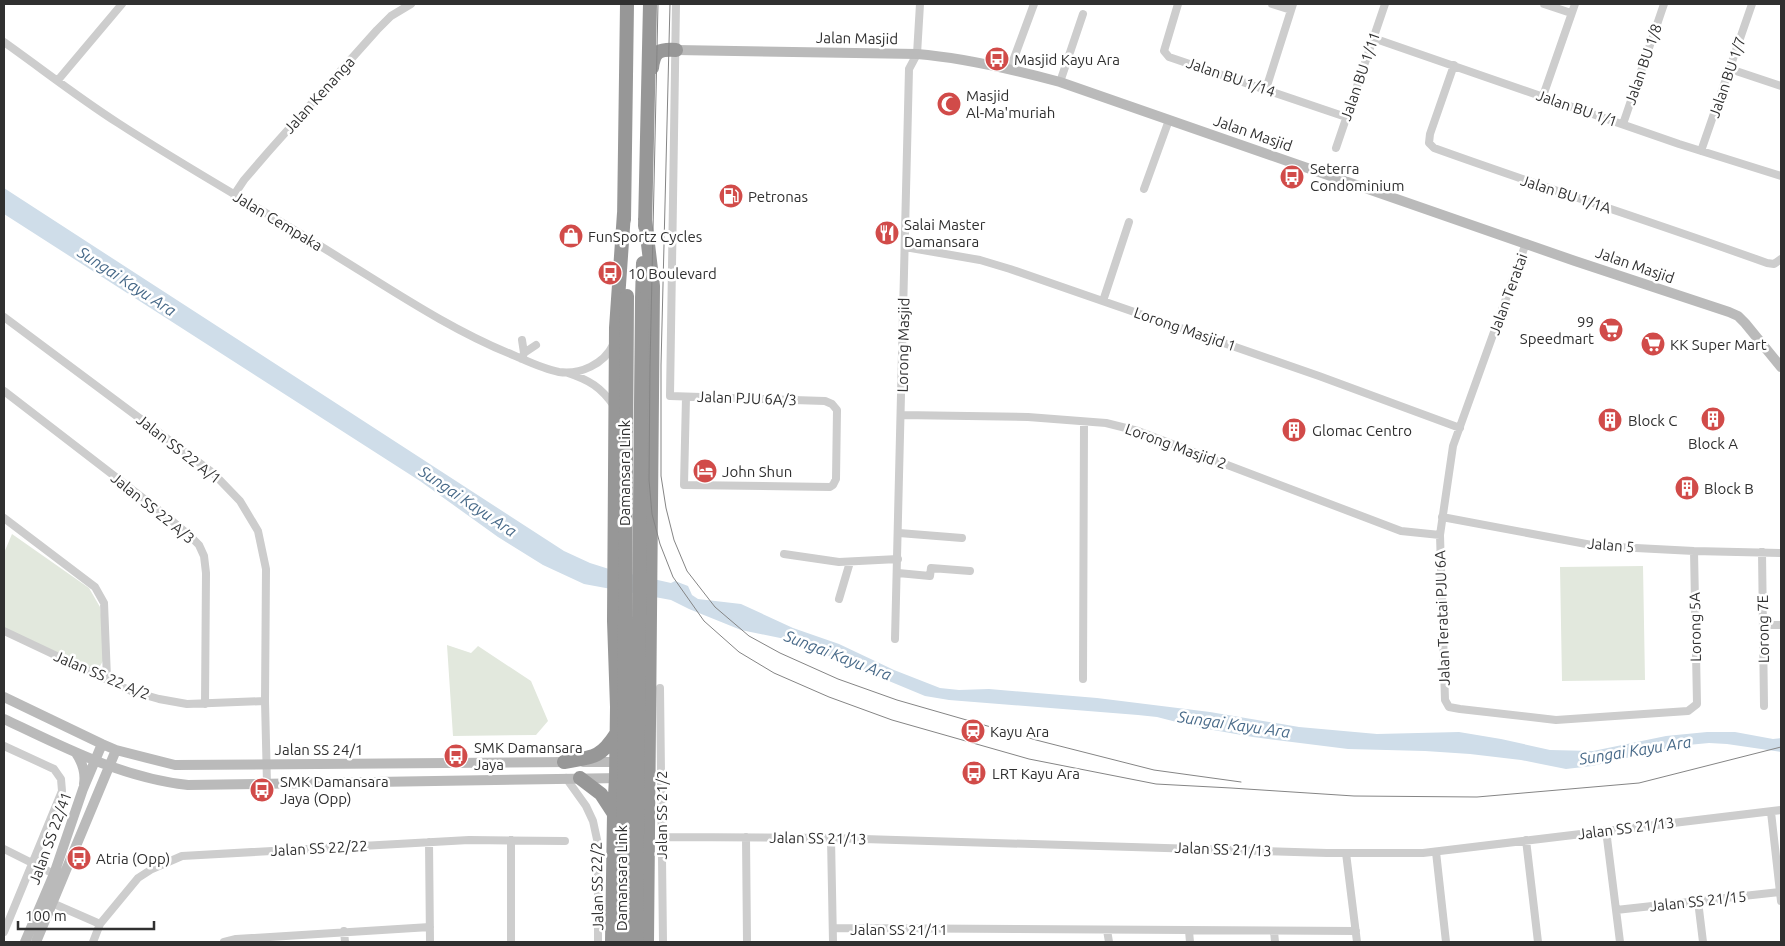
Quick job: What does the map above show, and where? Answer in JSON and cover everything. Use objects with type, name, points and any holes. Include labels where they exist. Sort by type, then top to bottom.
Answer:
[{"type":"highway","name":"Damansara Link","points":[[623,942],[626,296],[624,212],[627,4]]},
{"type":"highway","name":"Damansara Link","points":[[636,942],[642,299],[650,4]]},
{"type":"highway","points":[[648,96],[653,57],[666,49],[676,50]]},
{"type":"highway","points":[[612,942],[617,707],[614,621],[616,328],[624,212]]},
{"type":"highway","points":[[645,219],[653,286],[647,942]]},
{"type":"highway","points":[[617,707],[623,720],[633,726],[645,721],[648,715]]},
{"type":"highway","points":[[564,762],[592,757],[601,753],[616,734]]},
{"type":"highway","points":[[573,778],[601,794],[614,814]]},
{"type":"highway","points":[[613,862],[622,845],[632,841],[642,846],[648,862]]},
{"type":"street","points":[[58,80],[122,4]]},
{"type":"street","name":"Jalan Kenanga","points":[[234,195],[244,180],[269,151],[377,30],[390,16],[411,4]]},
{"type":"street","points":[[676,4],[676,50]]},
{"type":"street","name":"Lorong Masjid","points":[[896,639],[909,69],[917,54],[920,4]]},
{"type":"street","points":[[1010,69],[1034,4]]},
{"type":"street","name":"Jalan BU 1/14","points":[[1178,4],[1165,43],[1164,51],[1169,57],[1346,117]]},
{"type":"street","points":[[1266,89],[1292,7],[1272,4]]},
{"type":"street","name":"Jalan BU 1/11","points":[[1336,148],[1385,4]]},
{"type":"street","points":[[1544,4],[1571,13]]},
{"type":"street","points":[[1543,96],[1575,4]]},
{"type":"street","name":"Jalan BU 1/8","points":[[1622,124],[1664,4]]},
{"type":"street","name":"Jalan BU 1/7","points":[[1701,150],[1752,4]]},
{"type":"street","points":[[1060,82],[1083,14]]},
{"type":"street","name":"Jalan BU 1/1","points":[[1373,38],[1622,124],[1781,176]]},
{"type":"street","name":"Jalan Cempaka","points":[[4,42],[118,123],[234,195],[284,223],[480,342],[523,356],[558,372],[566,372],[584,370],[595,365],[604,357],[613,344],[616,328]]},
{"type":"street","name":"Jalan Masjid","points":[[676,50],[948,56],[1060,82],[1738,316],[1781,367]]},
{"type":"street","name":"Jalan PJU 6A/3","points":[[676,50],[670,396],[825,401],[832,404],[838,410],[836,479],[833,486],[684,485],[686,397]]},
{"type":"street","name":"Jalan BU 1/1A","points":[[1454,65],[1430,134],[1429,142],[1434,148],[1523,180],[1653,222],[1767,263],[1774,264],[1781,259]]},
{"type":"street","points":[[1730,69],[1781,86]]},
{"type":"street","points":[[1144,189],[1169,120]]},
{"type":"street","points":[[1103,301],[1129,222]]},
{"type":"street","name":"Jalan Teratai","points":[[1460,428],[1526,243]]},
{"type":"street","name":"Lorong Masjid 1","points":[[905,248],[996,264],[1460,428]]},
{"type":"street","name":"Jalan SS 22 A/1","points":[[4,317],[213,473],[240,501],[258,531],[266,569],[265,701],[267,784]]},
{"type":"street","points":[[522,340],[523,356]]},
{"type":"street","points":[[523,356],[536,345]]},
{"type":"street","name":"Jalan Cempaka","points":[[566,372],[587,380],[603,393],[615,407]]},
{"type":"street","name":"Jalan SS 22 A/3","points":[[4,391],[165,514],[199,545],[204,556],[206,574],[205,704]]},
{"type":"street","name":"Lorong Masjid 2","points":[[901,415],[1028,417],[1106,423],[1138,431],[1401,531],[1440,534]]},
{"type":"street","points":[[1083,678],[1084,422]]},
{"type":"street","name":"Jalan Teratai PJU 6A","points":[[1460,428],[1454,446],[1440,534],[1444,682],[1445,700],[1449,707],[1556,720],[1688,711],[1697,704]]},
{"type":"street","name":"Jalan 5","points":[[1442,517],[1597,546],[1781,553]]},
{"type":"street","points":[[4,518],[95,587],[104,603],[107,678]]},
{"type":"street","points":[[899,532],[962,538]]},
{"type":"street","name":"Lorong 5A","points":[[1694,551],[1697,704]]},
{"type":"street","name":"Lorong 7E","points":[[1762,552],[1764,706]]},
{"type":"street","points":[[784,554],[839,562],[898,560]]},
{"type":"street","points":[[839,599],[850,562]]},
{"type":"street","points":[[898,573],[930,576],[931,568],[970,571]]},
{"type":"street","points":[[1763,625],[1781,625]]},
{"type":"street","name":"Jalan SS 22 A/2","points":[[4,631],[131,690],[159,699],[187,704],[265,701]]},
{"type":"street","name":"Jalan SS 21/2","points":[[660,688],[663,942]]},
{"type":"street","name":"Jalan SS 24/1","points":[[4,697],[116,750],[175,765],[648,762]]},
{"type":"street","points":[[4,719],[109,766],[156,781],[180,784],[648,777]]},
{"type":"street","name":"Jalan SS 22/41","points":[[25,942],[54,874],[102,744]]},
{"type":"street","points":[[4,746],[54,769],[61,778],[62,791],[4,929]]},
{"type":"street","name":"Jalan SS 22/41","points":[[36,942],[116,750]]},
{"type":"street","points":[[75,752],[82,762],[86,777],[84,789]]},
{"type":"street","name":"Jalan SS 22/2","points":[[573,778],[593,821],[598,844],[598,942]]},
{"type":"street","name":"Jalan SS 21/13","points":[[661,837],[831,838],[1346,853],[1436,852],[1781,810]]},
{"type":"street","points":[[1771,812],[1781,901]]},
{"type":"street","points":[[1606,830],[1620,942]]},
{"type":"street","points":[[746,837],[748,942]]},
{"type":"street","points":[[831,838],[832,942]]},
{"type":"street","points":[[511,840],[511,942]]},
{"type":"street","name":"Jalan SS 22/22","points":[[93,942],[100,924],[138,878],[152,869],[182,856],[428,842],[565,840]]},
{"type":"street","points":[[1526,840],[1538,942]]},
{"type":"street","points":[[428,842],[430,942]]},
{"type":"street","points":[[4,849],[54,874]]},
{"type":"street","points":[[1436,852],[1446,942]]},
{"type":"street","points":[[1346,853],[1357,942]]},
{"type":"street","name":"Jalan SS 21/15","points":[[1616,910],[1780,892]]},
{"type":"street","points":[[1698,901],[1704,942]]},
{"type":"street","points":[[52,903],[100,924]]},
{"type":"street","points":[[224,942],[236,939],[344,931],[430,927]]},
{"type":"street","name":"Jalan SS 21/11","points":[[832,928],[1356,931]]},
{"type":"street","points":[[1107,930],[1109,942]]},
{"type":"street","points":[[344,931],[345,942]]},
{"type":"street","points":[[1189,931],[1190,942]]},
{"type":"street","points":[[1274,931],[1275,942]]},
{"type":"shaded area","points":[[12,534],[89,588],[100,607],[106,656],[100,666],[91,671],[4,629],[4,553]]},
{"type":"shaded area","points":[[1643,566],[1645,680],[1562,681],[1560,567]]},
{"type":"shaded area","points":[[447,645],[471,653],[478,646],[531,681],[548,721],[536,735],[453,736]]},
{"type":"water","name":"Sungai Kayu Ara","points":[[4,188],[564,551],[609,569],[671,583],[675,581],[688,586],[692,595],[698,599],[741,604],[793,628],[839,644],[894,670],[940,688],[959,690],[989,689],[1097,698],[1210,712],[1299,727],[1377,734],[1459,732],[1550,750],[1593,751],[1666,736],[1707,732],[1735,732],[1773,739],[1781,738],[1781,752],[1709,743],[1677,746],[1592,766],[1566,769],[1521,760],[1470,754],[1348,749],[1253,737],[1196,727],[1157,717],[949,700],[925,696],[790,640],[741,630],[671,600],[584,584],[543,565],[498,537],[420,481],[4,214]]},
{"type":"tram line","points":[[658,4],[650,366],[649,480],[652,514],[660,544],[673,577],[704,621],[739,652],[774,673],[829,697],[892,720],[1029,759],[1156,784],[1354,796],[1477,797],[1639,783],[1781,747]]},
{"type":"tram line","points":[[670,4],[661,365],[661,476],[674,540],[687,571],[715,607],[749,636],[780,653],[838,679],[897,700],[1036,740],[1154,770],[1241,782]]},
{"type":"place","name":"Masjid Kayu Ara","points":[[997,59]]},
{"type":"place","name":"Masjid Al-Ma'muriah","points":[[949,104]]},
{"type":"place","name":"Seterra Condominium","points":[[1292,177]]},
{"type":"place","name":"Petronas","points":[[731,196]]},
{"type":"place","name":"Salai Master Damansara","points":[[887,233]]},
{"type":"place","name":"FunSportz Cycles","points":[[571,236]]},
{"type":"place","name":"10 Boulevard","points":[[610,273]]},
{"type":"place","name":"99 Speedmart","points":[[1611,330]]},
{"type":"place","name":"KK Super Mart","points":[[1653,344]]},
{"type":"place","name":"Block A","points":[[1713,419]]},
{"type":"place","name":"Block C","points":[[1610,420]]},
{"type":"place","name":"Glomac Centro","points":[[1294,430]]},
{"type":"place","name":"John Shun","points":[[705,471]]},
{"type":"place","name":"Block B","points":[[1687,488]]},
{"type":"place","name":"Kayu Ara","points":[[973,731]]},
{"type":"place","name":"SMK Damansara Jaya","points":[[456,756]]},
{"type":"place","name":"LRT Kayu Ara","points":[[974,773]]},
{"type":"place","name":"SMK Damansara Jaya (Opp)","points":[[262,790]]},
{"type":"place","name":"Atria (Opp)","points":[[79,858]]}]
